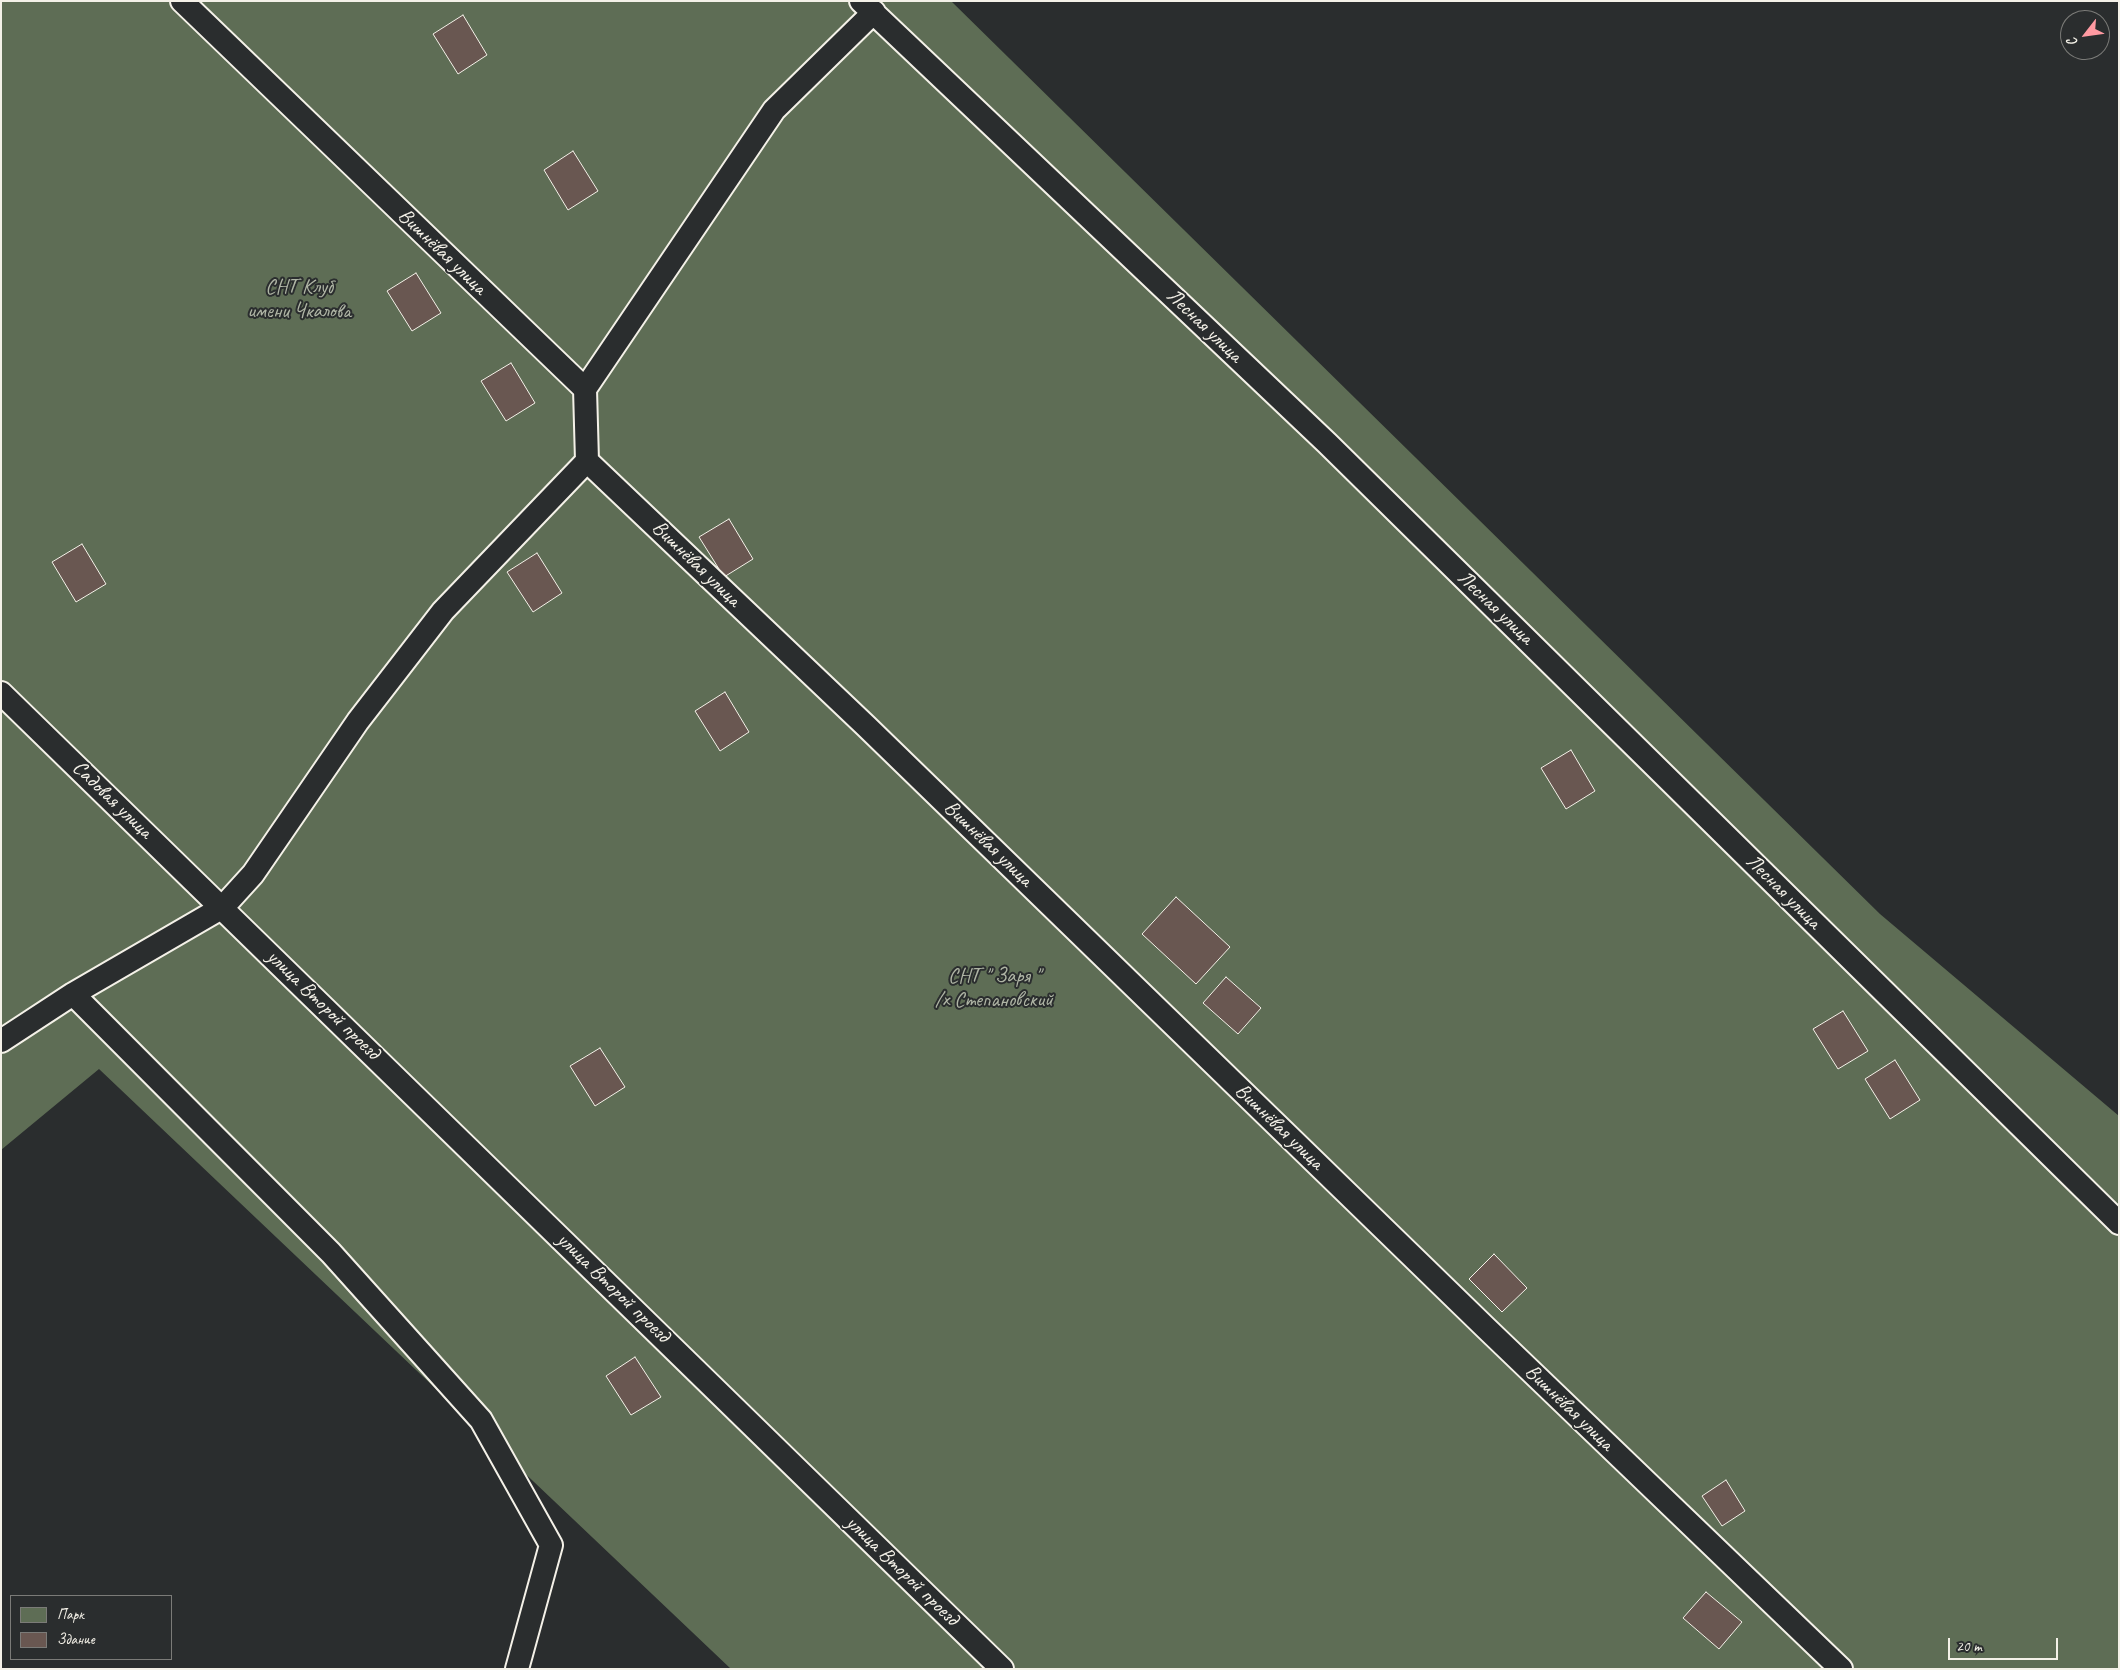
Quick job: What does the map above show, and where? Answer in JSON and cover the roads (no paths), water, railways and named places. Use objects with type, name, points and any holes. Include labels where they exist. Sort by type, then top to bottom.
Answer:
[{"type":"lane","name":"Вишнёвая улица","points":[[182,1],[585,389]]},
{"type":"lane","points":[[1,1042],[73,994],[222,907],[253,874],[358,721],[443,611],[587,461],[585,389],[774,110],[868,7]]},
{"type":"lane","name":"Лесная улица","points":[[868,7],[1327,443],[2119,1223]]},
{"type":"lane","name":"Вишнёвая улица","points":[[587,461],[866,726],[1487,1329],[1841,1669]]},
{"type":"lane","name":"Садовая улица","points":[[1,693],[222,907]]},
{"type":"lane","name":"улица Второй проезд","points":[[222,907],[1002,1669]]},
{"type":"lane","points":[[73,994],[331,1253],[482,1420],[551,1545],[517,1669]]},
{"type":"park label","name":"СНТ Клуб имени Чкалова","points":[[299,299]]},
{"type":"park label","name":"СНТ \" Заря \" /х Степановский","points":[[994,988]]}]
